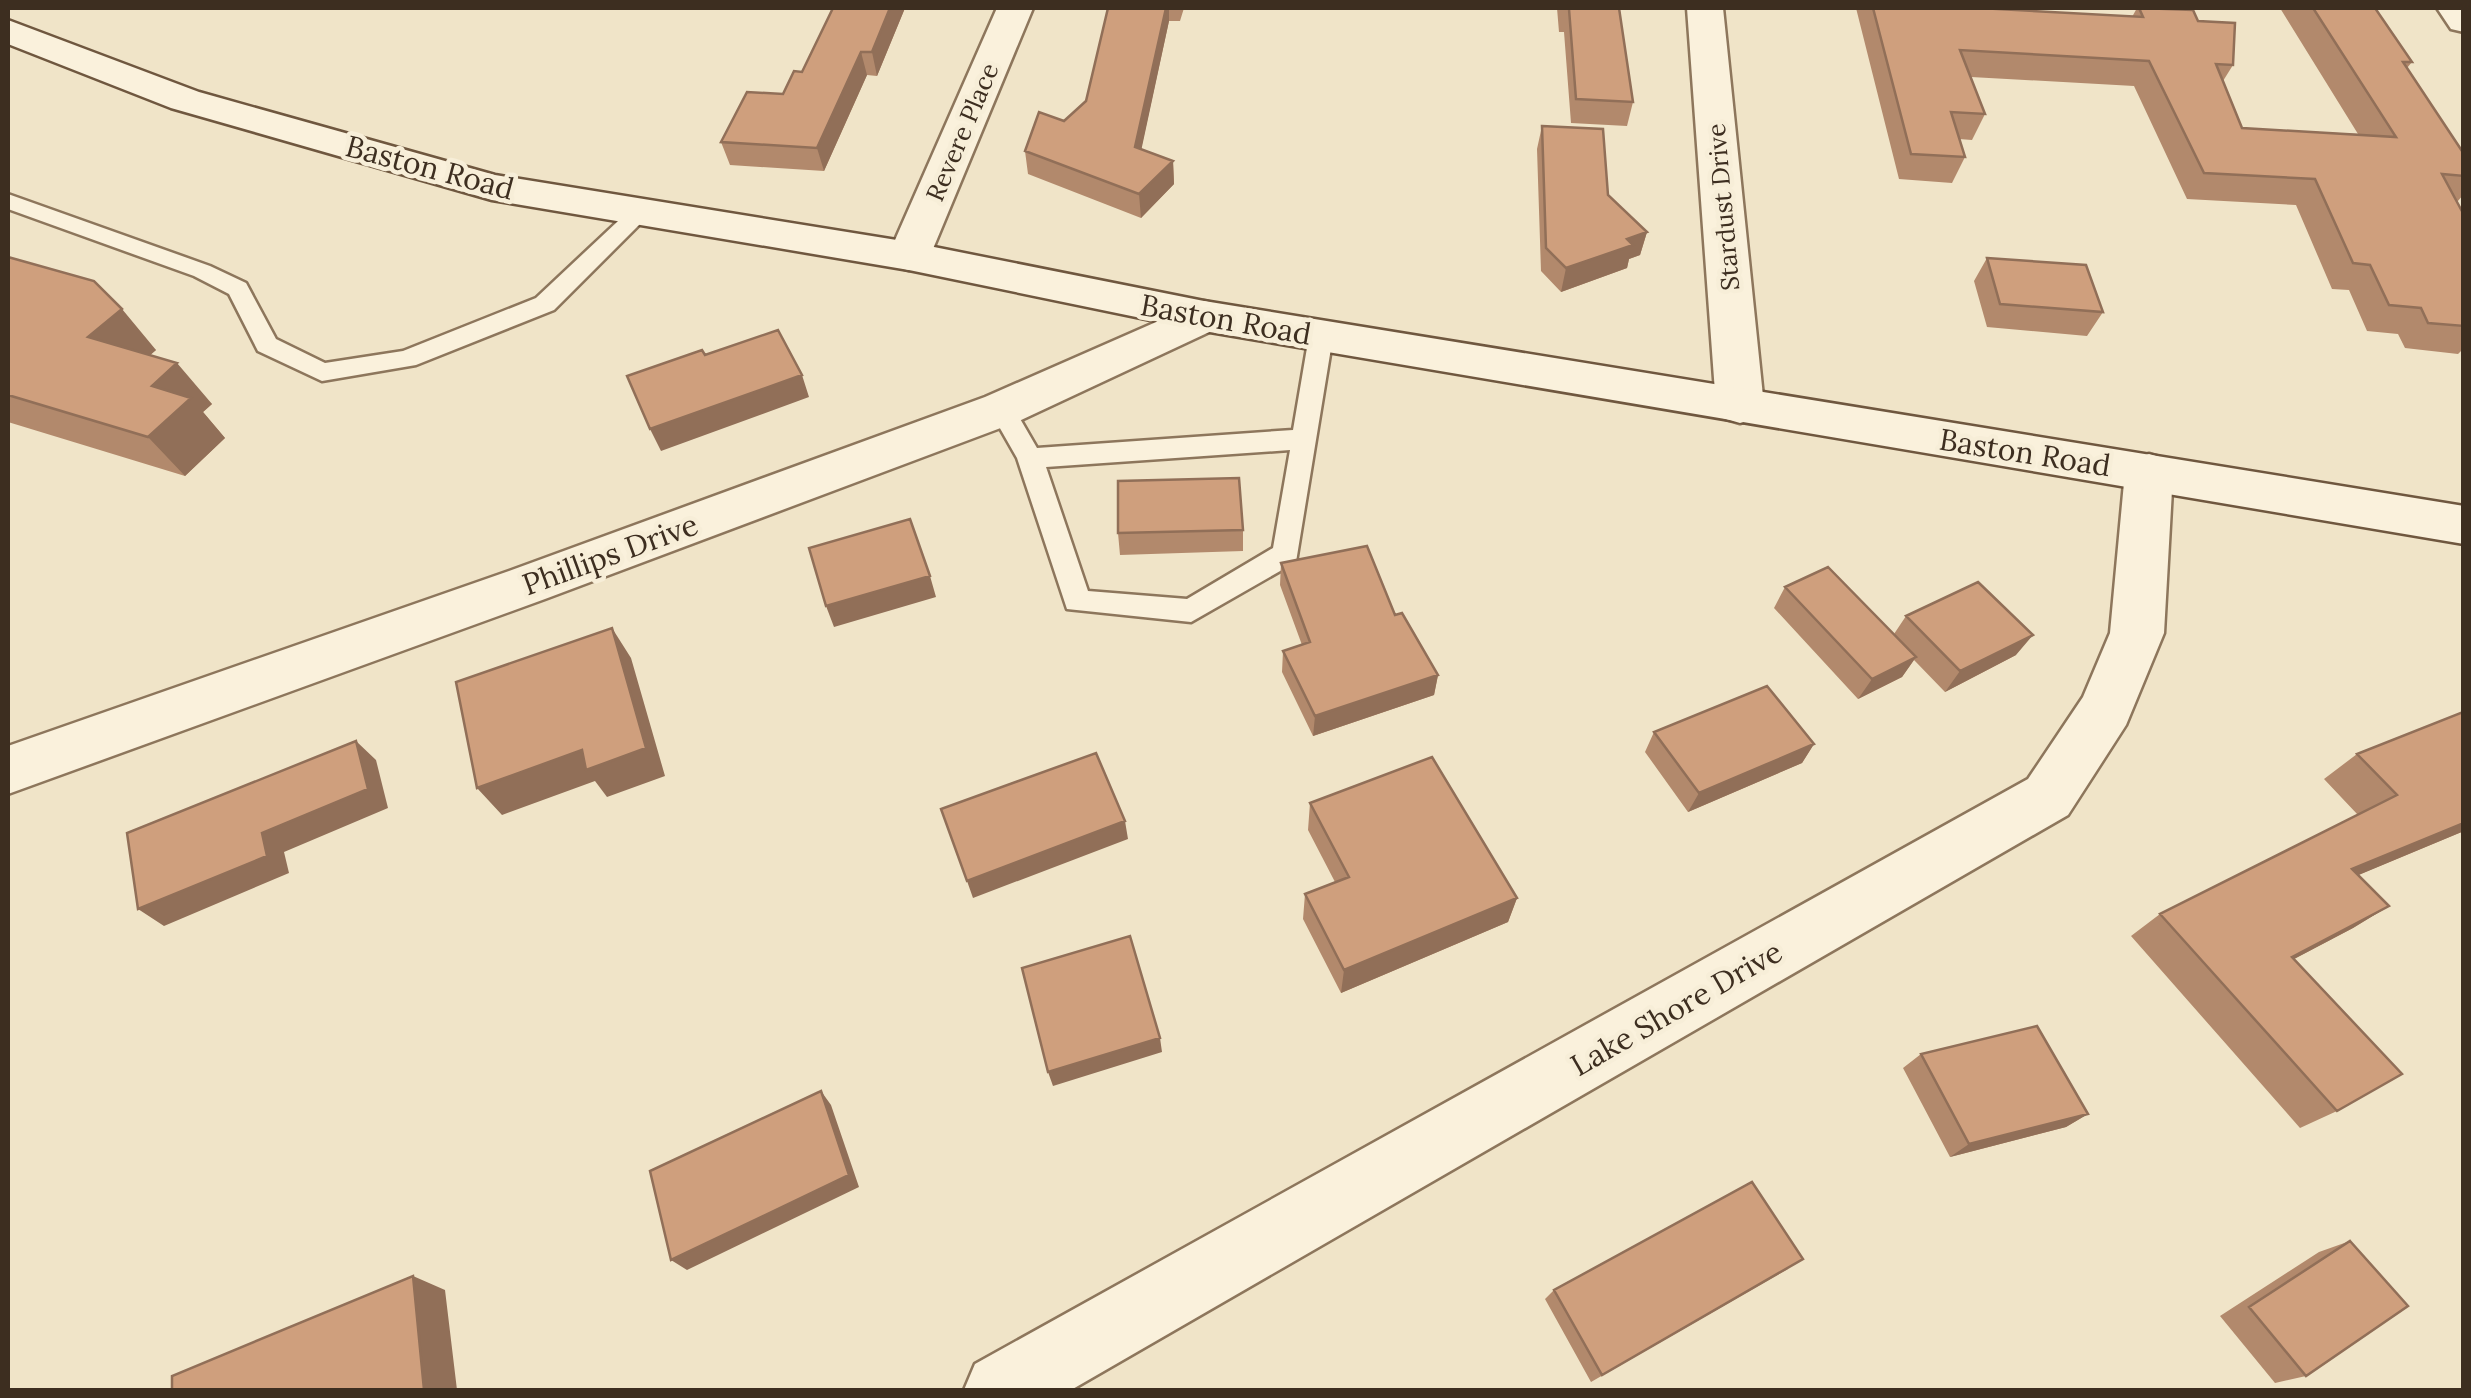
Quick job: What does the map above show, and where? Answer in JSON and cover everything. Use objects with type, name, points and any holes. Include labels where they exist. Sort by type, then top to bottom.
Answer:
[{"type":"street","name":"Revere Place","points":[[909,256],[1014,8]]},
{"type":"street","name":"Stardust Drive","points":[[1706,8],[1740,406]]},
{"type":"street","points":[[2455,8],[2464,21]]},
{"type":"street","name":"Baston Road","points":[[8,32],[204,106],[492,187],[909,256],[1321,336],[2464,524]]},
{"type":"street","name":"Phillips Drive","points":[[8,770],[508,592],[1002,408],[1204,316]]},
{"type":"street","name":"Lake Shore Drive","points":[[1001,1390],[2048,796],[2106,710],[2137,633],[2149,472]]},
{"type":"lane","points":[[8,201],[202,272],[238,289],[267,344],[322,372],[407,359],[545,304],[641,212]]},
{"type":"lane","points":[[1002,408],[1030,458],[1077,601],[1191,612],[1286,554],[1321,336]]},
{"type":"lane","points":[[1030,458],[1305,439]]},
{"type":"building","points":[[833,8],[890,8],[872,52],[861,52],[817,148],[721,142],[747,92],[783,94],[794,71],[802,72]]},
{"type":"building","points":[[1108,8],[1166,8],[1135,147],[1173,161],[1139,194],[1025,151],[1039,112],[1064,121],[1086,101]]},
{"type":"building","points":[[1564,8],[1619,8],[1633,102],[1576,99],[1569,9]]},
{"type":"building","points":[[1873,8],[1979,8],[2143,17],[2139,8],[2193,10],[2198,21],[2235,23],[2233,65],[2216,64],[2242,128],[2396,137],[2313,8],[2375,8],[2412,62],[2403,62],[2464,154],[2464,176],[2442,174],[2464,215],[2464,326],[2428,323],[2421,308],[2389,305],[2370,265],[2353,263],[2315,179],[2204,173],[2149,61],[1960,50],[1985,114],[1951,112],[1965,157],[1911,154]]},
{"type":"building","points":[[1542,126],[1603,129],[1608,195],[1647,232],[1627,239],[1633,245],[1566,268],[1546,248]]},
{"type":"building","points":[[8,257],[94,281],[122,309],[88,337],[177,363],[152,386],[191,398],[148,437],[8,395]]},
{"type":"building","points":[[1987,258],[2086,265],[2103,312],[2000,304]]},
{"type":"building","points":[[778,330],[802,375],[650,429],[627,376],[702,350],[705,355]]},
{"type":"building","points":[[1239,478],[1243,530],[1118,533],[1118,481]]},
{"type":"building","points":[[910,519],[930,576],[826,606],[809,548]]},
{"type":"building","points":[[1367,546],[1395,615],[1402,613],[1438,675],[1315,716],[1283,651],[1310,642],[1281,563]]},
{"type":"building","points":[[1828,567],[1916,657],[1872,679],[1785,587]]},
{"type":"building","points":[[1978,582],[2033,635],[1960,671],[1906,616]]},
{"type":"building","points":[[612,628],[646,748],[586,770],[582,750],[477,788],[456,682]]},
{"type":"building","points":[[1767,686],[1814,744],[1699,793],[1654,732]]},
{"type":"building","points":[[2463,712],[2464,823],[2352,869],[2389,906],[2292,957],[2402,1074],[2337,1111],[2160,914],[2397,795],[2357,754]]},
{"type":"building","points":[[356,741],[368,789],[262,833],[267,856],[138,909],[127,833]]},
{"type":"building","points":[[1096,753],[1125,821],[967,881],[941,809]]},
{"type":"building","points":[[1432,757],[1517,898],[1344,970],[1305,894],[1349,877],[1310,803]]},
{"type":"building","points":[[1130,936],[1160,1038],[1048,1072],[1022,968]]},
{"type":"building","points":[[2037,1026],[2088,1114],[1969,1144],[1921,1054]]},
{"type":"building","points":[[821,1091],[849,1175],[671,1260],[650,1171]]},
{"type":"building","points":[[1752,1182],[1803,1259],[1602,1375],[1554,1290]]},
{"type":"building","points":[[2350,1241],[2408,1306],[2306,1376],[2249,1307]]},
{"type":"building","points":[[413,1276],[424,1390],[172,1390],[172,1376]]}]
